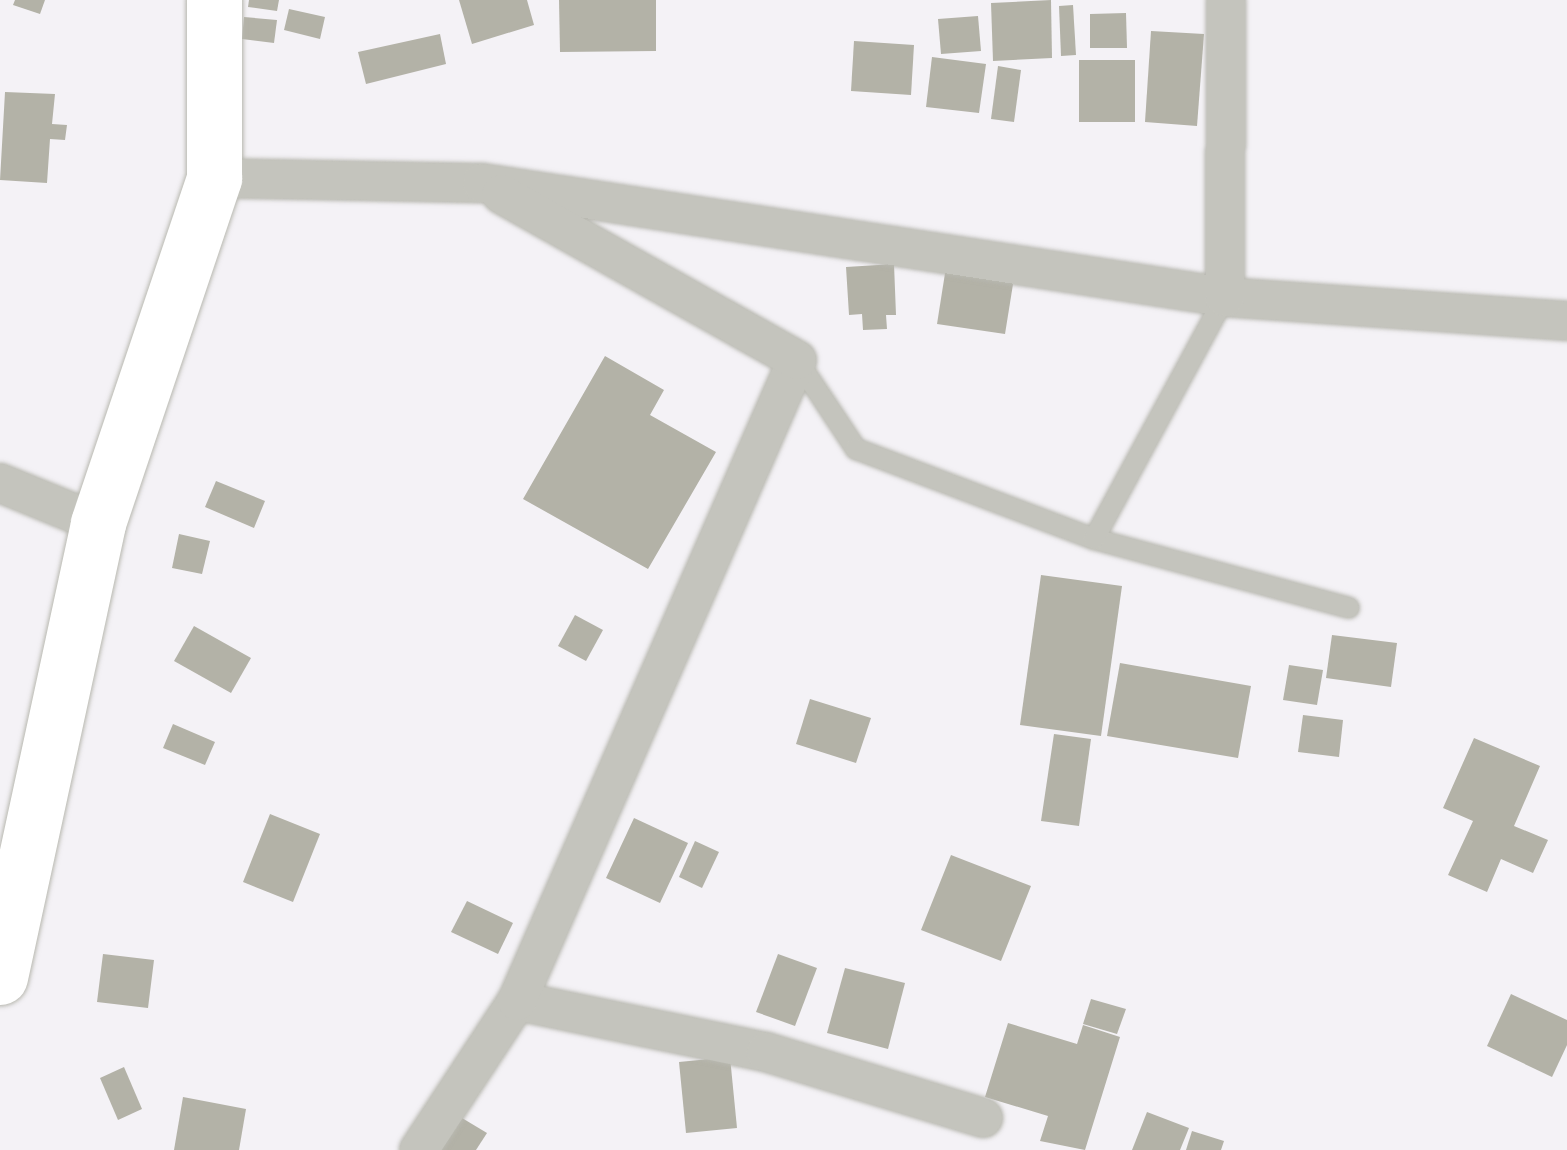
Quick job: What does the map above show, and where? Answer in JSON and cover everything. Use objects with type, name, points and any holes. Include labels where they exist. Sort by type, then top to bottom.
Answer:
[{"type":"main road","points":[[0,978],[98,523],[214,178],[214,0]]},
{"type":"street","points":[[1226,0],[1226,297]]},
{"type":"street","points":[[214,178],[482,182],[1226,297],[1567,321]]},
{"type":"street","points":[[419,1150],[517,1001],[797,360],[482,182]]},
{"type":"street","points":[[0,483],[98,523]]},
{"type":"street","points":[[517,1001],[766,1052],[983,1118]]},
{"type":"lane","points":[[1094,539],[1226,297]]},
{"type":"lane","points":[[797,360],[856,449],[1094,539],[1349,608]]},
{"type":"building","points":[[15,0],[45,0],[40,14],[13,5]]},
{"type":"building","points":[[249,0],[279,0],[277,11],[248,7]]},
{"type":"building","points":[[459,0],[527,0],[534,25],[472,44]]},
{"type":"building","points":[[559,0],[656,0],[656,51],[560,52]]},
{"type":"building","points":[[1051,0],[1052,58],[993,61],[991,3]]},
{"type":"building","points":[[1073,5],[1076,55],[1061,56],[1059,6]]},
{"type":"building","points":[[289,9],[325,17],[320,39],[284,30]]},
{"type":"building","points":[[1126,13],[1127,48],[1090,48],[1090,14]]},
{"type":"building","points":[[978,16],[981,51],[941,54],[938,19]]},
{"type":"building","points":[[244,17],[277,20],[274,43],[242,39]]},
{"type":"building","points":[[1151,31],[1204,34],[1197,126],[1145,122]]},
{"type":"building","points":[[440,34],[446,64],[366,84],[358,52]]},
{"type":"building","points":[[854,41],[914,45],[911,95],[851,91]]},
{"type":"building","points":[[932,57],[986,64],[979,113],[926,107]]},
{"type":"building","points":[[1079,60],[1135,60],[1135,122],[1079,122]]},
{"type":"building","points":[[998,66],[1021,70],[1014,122],[991,119]]},
{"type":"building","points":[[5,92],[55,94],[52,124],[67,125],[65,140],[50,139],[47,183],[0,180]]},
{"type":"building","points":[[894,264],[896,315],[886,315],[887,329],[863,330],[862,314],[849,315],[846,267]]},
{"type":"building","points":[[946,267],[1014,278],[1005,334],[937,324]]},
{"type":"building","points":[[605,356],[664,390],[650,415],[716,452],[648,569],[523,499]]},
{"type":"building","points":[[216,481],[265,501],[254,528],[205,507]]},
{"type":"building","points":[[179,534],[210,541],[202,574],[172,568]]},
{"type":"building","points":[[1041,575],[1122,586],[1101,736],[1020,725]]},
{"type":"building","points":[[575,615],[603,630],[586,661],[558,646]]},
{"type":"building","points":[[194,626],[251,658],[231,693],[174,661]]},
{"type":"building","points":[[1332,635],[1397,643],[1391,687],[1326,678]]},
{"type":"building","points":[[1120,663],[1251,686],[1238,758],[1107,736]]},
{"type":"building","points":[[1289,665],[1323,670],[1317,705],[1283,700]]},
{"type":"building","points":[[810,699],[871,718],[856,763],[796,744]]},
{"type":"building","points":[[1303,715],[1343,720],[1339,757],[1298,752]]},
{"type":"building","points":[[173,724],[215,742],[205,765],[163,748]]},
{"type":"building","points":[[1054,734],[1091,739],[1079,826],[1041,821]]},
{"type":"building","points":[[1474,738],[1540,766],[1514,826],[1548,840],[1533,873],[1501,859],[1487,892],[1448,875],[1473,821],[1443,808]]},
{"type":"building","points":[[270,814],[320,834],[293,902],[243,882]]},
{"type":"building","points":[[634,818],[688,843],[660,903],[606,878]]},
{"type":"building","points":[[695,841],[719,852],[702,888],[679,877]]},
{"type":"building","points":[[951,855],[1031,886],[1001,961],[921,930]]},
{"type":"building","points":[[467,901],[513,923],[498,954],[451,932]]},
{"type":"building","points":[[103,954],[154,960],[148,1008],[97,1002]]},
{"type":"building","points":[[778,954],[817,968],[795,1026],[756,1012]]},
{"type":"building","points":[[845,968],[905,983],[888,1049],[827,1033]]},
{"type":"building","points":[[1511,994],[1567,1020],[1567,1045],[1552,1077],[1487,1046]]},
{"type":"building","points":[[1091,999],[1126,1009],[1117,1034],[1083,1024]]},
{"type":"building","points":[[1008,1023],[1077,1044],[1083,1025],[1120,1037],[1085,1150],[1040,1141],[1048,1116],[985,1097]]},
{"type":"building","points":[[730,1057],[737,1128],[686,1133],[679,1062]]},
{"type":"building","points":[[124,1067],[142,1109],[118,1120],[100,1078]]},
{"type":"building","points":[[183,1097],[246,1109],[239,1150],[174,1150]]},
{"type":"building","points":[[1147,1112],[1189,1128],[1180,1150],[1132,1150]]},
{"type":"building","points":[[457,1115],[487,1133],[476,1150],[437,1150]]},
{"type":"building","points":[[1192,1131],[1224,1141],[1221,1150],[1186,1150]]}]
